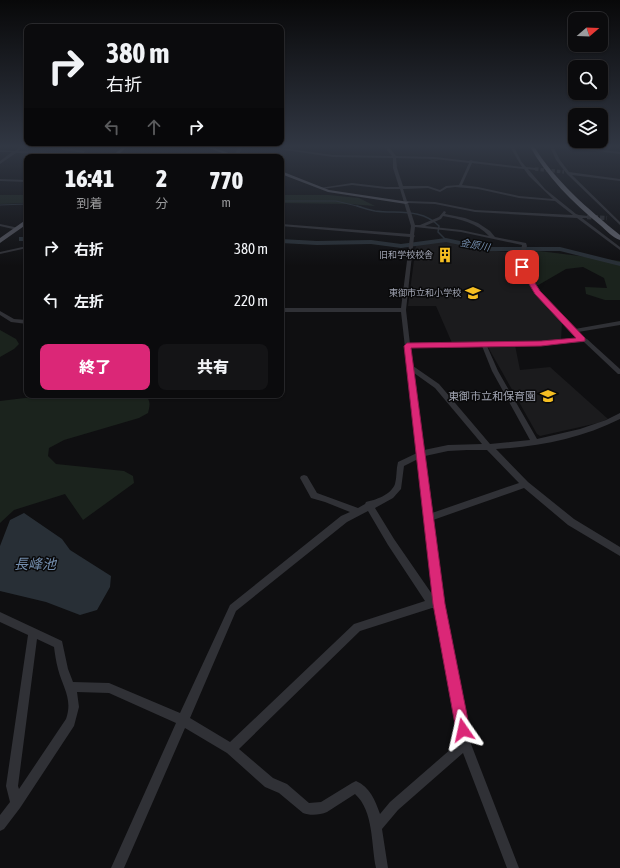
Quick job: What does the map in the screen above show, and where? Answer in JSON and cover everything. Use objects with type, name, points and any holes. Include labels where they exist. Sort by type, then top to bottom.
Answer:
[{"type":"highway","points":[[561,186],[581,206],[620,238]]},
{"type":"highway","points":[[568,186],[620,233]]},
{"type":"main road","points":[[316,186],[352,195],[406,202]]},
{"type":"main road","points":[[0,241],[24,223]]},
{"type":"street","points":[[322,188],[341,186]]},
{"type":"street","points":[[370,186],[400,188],[428,187],[440,191],[446,188],[460,186],[518,197],[556,200]]},
{"type":"street","points":[[542,186],[556,200],[620,249]]},
{"type":"street","points":[[579,186],[620,224]]},
{"type":"street","points":[[400,188],[413,226],[403,310],[429,518],[435,603],[466,744],[485,798],[513,868]]},
{"type":"street","points":[[440,191],[442,197],[441,205]]},
{"type":"street","points":[[406,202],[441,205],[475,211],[587,217]]},
{"type":"street","points":[[422,226],[440,218],[443,215],[446,206]]},
{"type":"street","points":[[443,215],[465,220],[481,226],[494,237]]},
{"type":"street","points":[[606,218],[620,220]]},
{"type":"street","points":[[0,225],[17,229]]},
{"type":"street","points":[[284,225],[413,236]]},
{"type":"street","points":[[413,226],[422,226],[494,237],[524,244],[525,246],[522,252],[516,259],[538,292],[582,340]]},
{"type":"street","points":[[0,253],[24,248]]},
{"type":"street","points":[[284,310],[403,310]]},
{"type":"street","points":[[0,313],[13,321],[24,322]]},
{"type":"street","points":[[575,331],[620,323]]},
{"type":"street","points":[[407,346],[484,345],[585,340],[620,372]]},
{"type":"street","points":[[484,345],[496,371],[534,442]]},
{"type":"street","points":[[411,368],[437,386],[489,447],[525,484],[571,522],[620,552]]},
{"type":"street","points":[[117,868],[233,608],[344,519],[369,505],[390,496],[398,487],[401,464],[421,454],[444,448],[489,447],[534,442],[586,431],[605,425],[620,416]]},
{"type":"street","points":[[304,478],[314,496],[329,499],[343,508],[357,511]]},
{"type":"street","points":[[429,518],[525,484]]},
{"type":"street","points":[[369,505],[435,603]]},
{"type":"street","points":[[231,749],[357,627],[435,603]]},
{"type":"street","points":[[0,617],[59,644],[63,669],[70,687],[75,710],[70,722],[16,804],[0,825]]},
{"type":"street","points":[[16,804],[12,786],[33,632]]},
{"type":"street","points":[[70,687],[109,688],[183,720],[231,749],[269,782],[283,788],[306,809],[323,808],[356,787],[367,798],[377,826],[377,841],[382,868]]},
{"type":"street","points":[[377,826],[394,806],[466,744]]},
{"type":"shaded area","points":[[0,195],[24,195],[24,203],[0,204]]},
{"type":"shaded area","points":[[284,195],[329,195],[359,198],[375,206],[284,203]]},
{"type":"shaded area","name":"東御市立和小学校","points":[[440,241],[456,242],[486,250],[507,252],[523,272],[540,298],[562,323],[561,340],[452,343],[436,306],[408,306],[416,245]]},
{"type":"shaded area","points":[[531,250],[620,261],[620,300],[605,300],[586,294],[585,287],[607,288],[604,278],[583,267],[566,269],[535,287],[513,254]]},
{"type":"shaded area","points":[[0,330],[16,339],[19,344],[14,349],[0,357]]},
{"type":"shaded area","name":"東御市立和保育園","points":[[515,345],[520,370],[550,367],[608,419],[598,423],[540,436],[537,434],[488,347]]},
{"type":"shaded area","points":[[25,398],[147,398],[150,403],[148,413],[139,418],[64,440],[49,448],[48,456],[56,464],[124,471],[133,476],[134,483],[83,520],[65,494],[14,510],[0,523],[0,401]]},
{"type":"water","name":"長峰池","points":[[24,513],[62,539],[70,550],[111,576],[110,587],[97,610],[80,615],[46,602],[0,591],[0,546],[10,520]]},
{"type":"waterway","points":[[284,201],[336,201],[357,206]]},
{"type":"waterway","points":[[0,205],[24,204]]},
{"type":"waterway","points":[[357,206],[368,210],[409,213],[425,216],[439,226],[438,232],[446,240]]},
{"type":"waterway","name":"金原川","points":[[284,241],[317,243],[371,242],[401,246],[446,240],[488,249],[560,249],[620,264]]},
{"type":"tunnel","points":[[587,217],[607,218]]},
{"type":"place","name":"旧和学校校舎","points":[[445,255]]},
{"type":"place","name":"東御市立和小学校","points":[[473,293]]},
{"type":"place","name":"東御市立和保育園","points":[[548,396]]},
{"type":"route","points":[[463,730],[439,604],[411,368],[407,346],[464,346],[582,340],[538,292],[522,267]]}]
